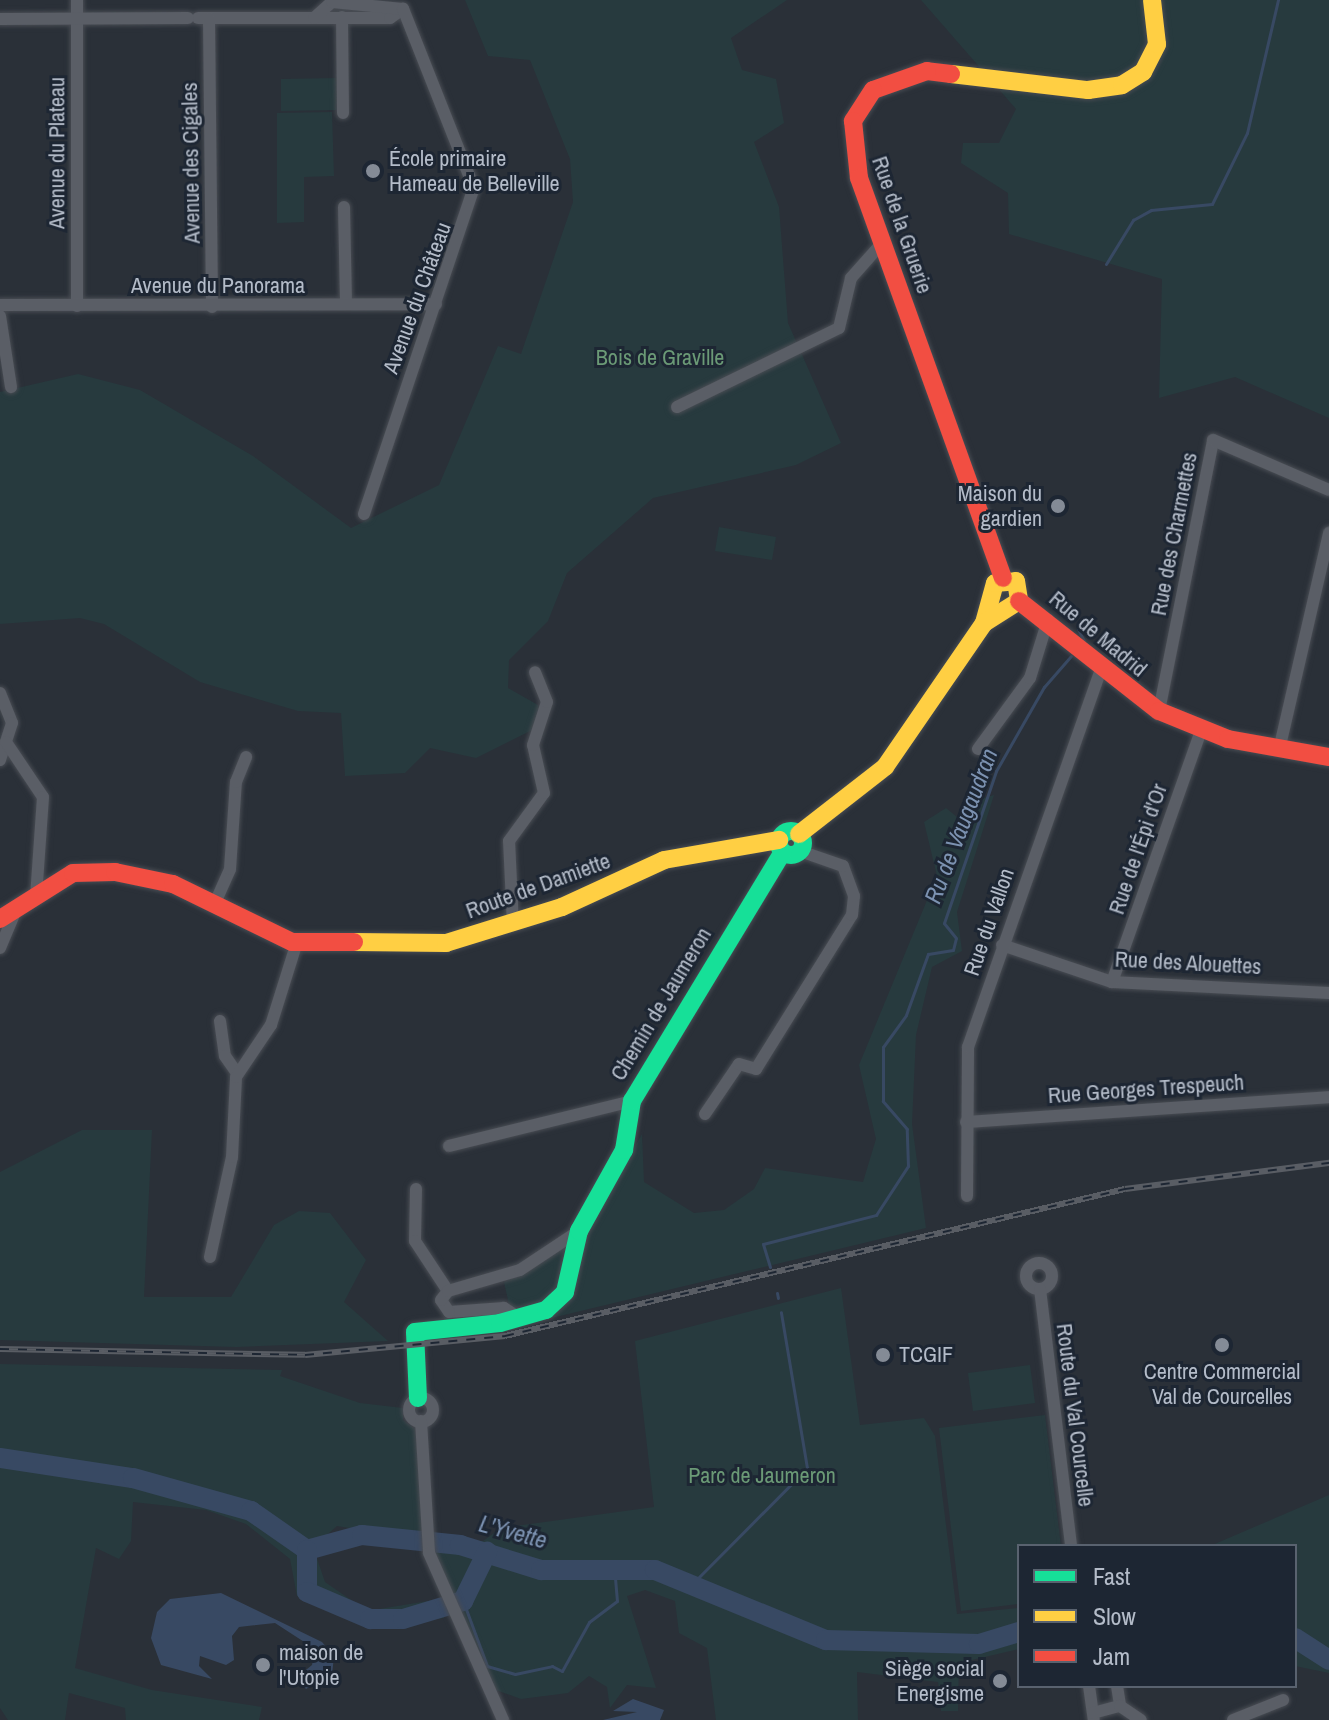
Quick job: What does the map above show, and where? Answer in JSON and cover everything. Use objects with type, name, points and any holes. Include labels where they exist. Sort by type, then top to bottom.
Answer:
[{"type":"street","name":"Avenue du Plateau","points":[[77,0],[77,306]]},
{"type":"street","name":"Rue de la Gruerie","points":[[997,585],[853,159],[853,121],[866,96],[906,75],[946,69],[1066,89],[1122,85],[1143,72],[1157,44],[1152,0]]},
{"type":"street","points":[[314,18],[332,2],[403,9]]},
{"type":"street","points":[[0,19],[390,18],[403,9]]},
{"type":"street","name":"Avenue du Château","points":[[364,514],[474,188],[403,9]]},
{"type":"street","points":[[342,17],[343,113]]},
{"type":"street","name":"Avenue des Cigales","points":[[198,18],[212,307]]},
{"type":"street","points":[[344,207],[346,304]]},
{"type":"street","points":[[677,407],[839,328],[851,278],[883,242]]},
{"type":"street","name":"Avenue du Panorama","points":[[0,305],[212,307],[436,304]]},
{"type":"street","points":[[0,316],[11,387]]},
{"type":"street","name":"Rue des Charmettes","points":[[1159,711],[1213,440],[1329,490]]},
{"type":"street","points":[[1279,750],[1329,533]]},
{"type":"street","points":[[1019,584],[1014,604],[997,603],[997,585],[1019,584]]},
{"type":"street","name":"Route de Damiette","points":[[8,915],[73,873],[93,871],[173,884],[297,942],[446,943],[513,925],[664,860],[790,844],[885,767],[984,623],[997,585]]},
{"type":"street","name":"Route de Damiette","points":[[984,623],[1014,604]]},
{"type":"street","name":"Rue de Madrid","points":[[1014,604],[1048,619],[1101,670],[1159,711],[1201,730],[1279,750],[1329,757]]},
{"type":"street","points":[[978,749],[1030,678],[1048,619]]},
{"type":"street","name":"Rue du Vallon","points":[[967,1196],[968,1047],[1101,670]]},
{"type":"street","points":[[513,925],[509,841],[544,793],[533,745],[547,702],[535,672]]},
{"type":"street","points":[[0,693],[12,723],[0,760]]},
{"type":"street","name":"Rue de l'Épi d'Or","points":[[1112,982],[1201,730]]},
{"type":"street","points":[[6,742],[43,797],[36,897]]},
{"type":"street","points":[[215,903],[230,869],[236,782],[246,757]]},
{"type":"street","points":[[705,1114],[739,1064],[756,1069],[852,915],[854,896],[843,866],[790,844]]},
{"type":"street","name":"Chemin de Jaumeron","points":[[418,1398],[415,1332],[518,1317],[558,1302],[579,1231],[624,1150],[632,1101],[790,844]]},
{"type":"street","points":[[0,948],[8,915]]},
{"type":"street","points":[[210,1257],[232,1157],[237,1073],[271,1025],[297,942]]},
{"type":"street","name":"Rue des Alouettes","points":[[1002,945],[1112,982],[1329,993]]},
{"type":"street","points":[[220,1021],[225,1056],[237,1073]]},
{"type":"street","name":"Rue Georges Trespeuch","points":[[966,1122],[1329,1097]]},
{"type":"street","points":[[449,1146],[614,1100],[632,1101]]},
{"type":"street","points":[[416,1189],[415,1241],[448,1291],[441,1300],[449,1312],[504,1308],[518,1317]]},
{"type":"street","name":"Chemin de Jaumeron","points":[[448,1291],[520,1270],[579,1231]]},
{"type":"street","name":"Route du Val Courcelle","points":[[1040,1289],[1071,1544]]},
{"type":"street","points":[[418,1398],[433,1409],[421,1421],[429,1553],[442,1595],[503,1720]]},
{"type":"street","points":[[1089,1688],[1093,1717],[1120,1706]]},
{"type":"street","points":[[1117,1688],[1120,1706],[1141,1720]]},
{"type":"street","points":[[1233,1720],[1283,1700]]},
{"type":"green space","name":"Bois de Graville","points":[[465,0],[787,0],[731,38],[742,70],[776,79],[784,123],[754,142],[779,207],[788,323],[841,443],[796,465],[653,498],[567,573],[548,621],[509,660],[508,688],[538,705],[544,724],[476,758],[430,748],[405,773],[345,776],[341,713],[298,711],[200,682],[104,624],[80,618],[0,624],[0,392],[78,374],[140,390],[253,456],[351,528],[439,485],[498,346],[521,354],[573,202],[570,159],[530,60],[488,56]]},
{"type":"green space","points":[[921,0],[1329,0],[1329,418],[1235,377],[1159,398],[1162,279],[1009,234],[1008,193],[961,163],[963,143],[999,143],[1016,109]]},
{"type":"green space","points":[[337,78],[337,110],[281,111],[281,79]]},
{"type":"green space","points":[[332,112],[334,176],[304,177],[304,222],[277,223],[277,113]]},
{"type":"green space","points":[[719,527],[776,537],[772,560],[715,551]]},
{"type":"green space","points":[[994,795],[957,912],[962,951],[932,967],[916,1035],[912,1124],[926,1228],[514,1327],[504,1282],[539,1264],[611,1189],[642,1134],[644,1182],[694,1213],[724,1210],[754,1189],[765,1168],[863,1182],[876,1139],[859,1065],[937,876],[924,822],[946,808],[963,822],[976,800]]},
{"type":"green space","points":[[82,1130],[152,1130],[144,1297],[231,1297],[274,1225],[299,1211],[330,1213],[366,1260],[344,1302],[388,1341],[236,1347],[0,1340],[0,1172]]},
{"type":"green space","name":"Parc de Jaumeron","points":[[841,1288],[860,1425],[924,1418],[935,1436],[957,1614],[1017,1608],[1017,1649],[959,1663],[958,1711],[941,1711],[938,1682],[857,1672],[858,1720],[716,1720],[707,1648],[679,1633],[675,1601],[645,1590],[627,1596],[656,1688],[627,1685],[610,1708],[607,1687],[589,1676],[568,1693],[521,1699],[493,1689],[429,1541],[483,1541],[501,1528],[654,1507],[635,1341]]},
{"type":"green space","points":[[0,1364],[282,1370],[280,1376],[360,1403],[403,1408],[403,1420],[415,1429],[429,1541],[337,1526],[313,1547],[325,1582],[367,1611],[440,1599],[444,1618],[366,1625],[297,1596],[290,1559],[246,1524],[206,1510],[133,1502],[131,1541],[119,1559],[96,1548],[75,1668],[152,1690],[262,1707],[259,1720],[126,1720],[125,1708],[69,1693],[65,1720],[8,1720],[0,1708]]},
{"type":"green space","points":[[1030,1365],[1035,1403],[973,1411],[968,1373]]},
{"type":"green space","points":[[1045,1415],[1061,1544],[1017,1544],[1017,1604],[961,1611],[939,1428]]},
{"type":"green space","points":[[1329,1495],[1329,1673],[1297,1666],[1297,1544],[1215,1544]]},
{"type":"water","points":[[221,1593],[322,1642],[334,1656],[332,1675],[306,1689],[296,1678],[312,1665],[315,1649],[275,1623],[239,1627],[232,1636],[234,1660],[226,1665],[200,1656],[199,1666],[212,1679],[161,1665],[151,1638],[157,1612],[170,1599]]},
{"type":"water","points":[[633,1699],[664,1710],[660,1720],[603,1720],[637,1712],[613,1711]]},
{"type":"waterway","name":"Ru de Vaugaudran","points":[[1106,264],[1133,220],[1151,210],[1212,204],[1247,133],[1278,0]]},
{"type":"waterway","name":"Ru de Vaugaudran","points":[[1078,629],[1084,641]]},
{"type":"waterway","name":"Ru de Vaugaudran","points":[[770,1267],[763,1244],[876,1215],[908,1166],[907,1129],[883,1101],[883,1047],[906,1015],[928,954],[953,950],[956,938],[944,923],[996,771],[1044,687],[1071,656]]},
{"type":"waterway","name":"Ru de Vaugaudran","points":[[777,1293],[778,1298]]},
{"type":"waterway","points":[[691,1585],[807,1468],[781,1312]]},
{"type":"waterway","name":"L'Yvette","points":[[0,1458],[133,1478],[251,1511],[307,1550],[362,1535],[460,1545],[541,1570],[655,1570],[826,1640],[979,1644],[1017,1633]]},
{"type":"waterway","points":[[307,1550],[307,1592],[370,1619],[403,1619],[463,1601],[487,1552]]},
{"type":"waterway","points":[[463,1601],[487,1666],[515,1674],[552,1666],[562,1671],[589,1622],[617,1601],[614,1569]]},
{"type":"waterway","name":"L'Yvette","points":[[1297,1639],[1329,1660]]},
{"type":"railway","points":[[0,1349],[305,1355],[505,1336],[1125,1189],[1329,1163]]},
{"type":"traffic: fast","points":[[791,831],[800,834],[803,843],[800,852],[791,855],[782,852],[779,843],[782,834],[791,831]]},
{"type":"traffic: fast","points":[[418,1398],[415,1332],[500,1323],[546,1310],[565,1292],[579,1231],[624,1150],[632,1101],[783,852]]},
{"type":"traffic: slow","points":[[951,74],[1088,90],[1122,85],[1143,72],[1157,44],[1152,0]]},
{"type":"traffic: slow","points":[[799,834],[885,767],[984,623],[995,583],[1016,581],[1019,601],[984,623]]},
{"type":"traffic: slow","points":[[354,942],[446,943],[562,907],[664,860],[779,840]]},
{"type":"traffic: jam","points":[[951,74],[927,71],[873,90],[853,121],[859,178],[1003,578]]},
{"type":"traffic: jam","points":[[1019,601],[1159,711],[1228,739],[1329,757]]},
{"type":"traffic: jam","points":[[0,919],[73,873],[115,872],[173,884],[292,942],[354,942]]},
{"type":"place","name":"École primaire Hameau de Belleville","points":[[373,171]]},
{"type":"place","name":"Maison du gardien","points":[[1058,506]]},
{"type":"place","name":"Centre Commercial Val de Courcelles","points":[[1222,1345]]},
{"type":"place","name":"TCGIF","points":[[883,1355]]},
{"type":"place","name":"maison de l'Utopie","points":[[263,1665]]},
{"type":"place","name":"Siège social Energisme","points":[[1000,1681]]}]
